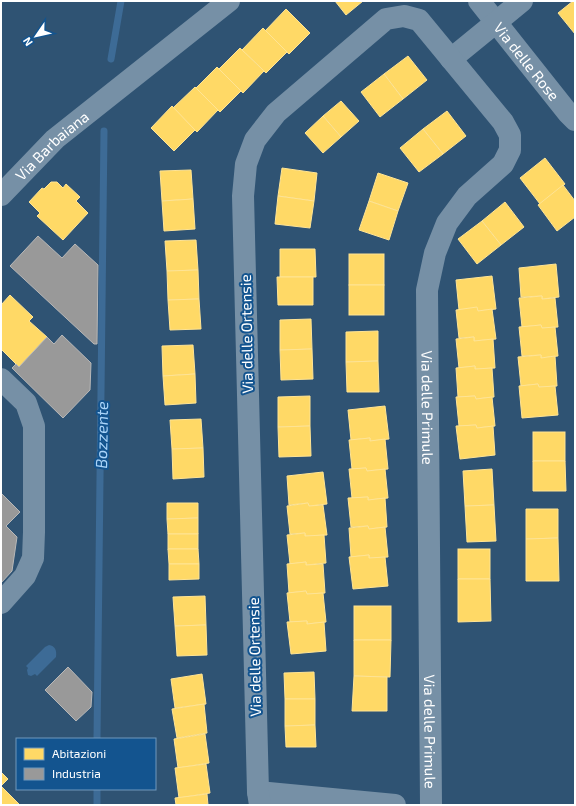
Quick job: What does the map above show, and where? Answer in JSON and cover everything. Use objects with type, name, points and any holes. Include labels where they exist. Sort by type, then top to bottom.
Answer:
[{"type":"street","name":"Via Barbaiana","points":[[1,195],[55,139],[228,1]]},
{"type":"street","name":"Via delle Rose","points":[[479,1],[573,114]]},
{"type":"street","points":[[451,59],[522,1]]},
{"type":"street","name":"Via delle Ortensie","points":[[259,798],[243,196],[246,164],[255,140],[276,113],[386,19],[404,16],[419,20],[451,59]]},
{"type":"street","name":"Via delle Primule","points":[[431,805],[427,290],[435,253],[447,223],[467,196],[504,164],[510,150],[510,135],[503,122],[451,59]]},
{"type":"street","points":[[1,379],[26,403],[34,426],[34,532],[32,558],[25,576],[1,603]]},
{"type":"street","points":[[259,798],[395,805]]},
{"type":"water","points":[[49,645],[53,646],[55,649],[56,657],[37,676],[35,674],[31,676],[28,675],[28,668],[26,666],[45,647]]},
{"type":"building: Abitazioni","points":[[335,1],[363,1],[346,15]]},
{"type":"building: Abitazioni","points":[[575,1],[575,34],[558,13]]},
{"type":"building: Abitazioni","points":[[286,9],[310,33],[289,54],[265,31]]},
{"type":"building: Abitazioni","points":[[263,28],[287,52],[266,73],[242,50]]},
{"type":"building: Abitazioni","points":[[240,48],[264,71],[243,93],[219,69]]},
{"type":"building: Abitazioni","points":[[408,56],[427,80],[403,99],[384,74]]},
{"type":"building: Abitazioni","points":[[217,67],[241,91],[220,112],[196,88]]},
{"type":"building: Abitazioni","points":[[384,74],[403,99],[380,117],[361,92]]},
{"type":"building: Abitazioni","points":[[195,87],[218,110],[197,132],[173,108]]},
{"type":"building: Abitazioni","points":[[341,101],[359,121],[341,137],[323,116]]},
{"type":"building: Abitazioni","points":[[172,106],[195,130],[174,151],[151,128]]},
{"type":"building: Abitazioni","points":[[447,111],[466,136],[443,154],[423,129]]},
{"type":"building: Abitazioni","points":[[323,116],[341,137],[323,153],[305,133]]},
{"type":"building: Abitazioni","points":[[423,129],[443,154],[419,172],[400,148]]},
{"type":"building: Abitazioni","points":[[545,158],[565,184],[540,204],[520,178]]},
{"type":"building: Abitazioni","points":[[282,168],[317,173],[314,201],[278,196]]},
{"type":"building: Abitazioni","points":[[191,170],[193,199],[162,201],[160,171]]},
{"type":"building: Abitazioni","points":[[378,173],[408,183],[398,211],[369,201]]},
{"type":"building: Abitazioni","points":[[51,182],[57,182],[63,188],[66,184],[80,197],[76,201],[88,213],[63,240],[37,216],[40,213],[29,202],[42,188],[44,189]]},
{"type":"building: Abitazioni","points":[[563,185],[575,201],[575,217],[557,231],[538,205]]},
{"type":"building: Abitazioni","points":[[278,196],[314,201],[310,228],[275,224]]},
{"type":"building: Abitazioni","points":[[193,199],[195,229],[164,231],[162,201]]},
{"type":"building: Abitazioni","points":[[369,201],[398,211],[389,240],[359,230]]},
{"type":"building: Abitazioni","points":[[505,202],[524,227],[501,245],[482,221]]},
{"type":"building: Abitazioni","points":[[482,221],[501,245],[477,264],[458,239]]},
{"type":"building: Abitazioni","points":[[196,240],[198,270],[167,271],[165,241]]},
{"type":"building: Abitazioni","points":[[280,249],[315,249],[316,277],[280,277]]},
{"type":"building: Abitazioni","points":[[349,254],[384,254],[384,285],[349,285]]},
{"type":"building: Abitazioni","points":[[556,264],[559,297],[542,299],[542,296],[521,297],[519,268]]},
{"type":"building: Abitazioni","points":[[198,270],[199,299],[168,300],[167,271]]},
{"type":"building: Abitazioni","points":[[492,276],[496,309],[478,311],[477,308],[459,310],[456,280]]},
{"type":"building: Abitazioni","points":[[277,277],[313,277],[313,305],[278,305]]},
{"type":"building: Abitazioni","points":[[349,285],[384,285],[384,315],[349,315]]},
{"type":"building: Abitazioni","points":[[10,295],[33,317],[29,321],[47,337],[19,367],[1,349],[1,305]]},
{"type":"building: Abitazioni","points":[[542,296],[542,299],[555,298],[558,327],[542,328],[541,325],[522,327],[519,298]]},
{"type":"building: Abitazioni","points":[[199,299],[201,329],[170,330],[168,300]]},
{"type":"building: Abitazioni","points":[[477,307],[478,311],[492,309],[496,339],[474,341],[474,337],[459,338],[456,310]]},
{"type":"building: Abitazioni","points":[[311,319],[312,349],[280,350],[280,320]]},
{"type":"building: Abitazioni","points":[[541,325],[542,328],[555,327],[558,356],[541,358],[541,355],[522,356],[519,327]]},
{"type":"building: Abitazioni","points":[[378,331],[378,361],[346,362],[346,332]]},
{"type":"building: Abitazioni","points":[[474,337],[474,341],[493,339],[495,368],[475,369],[475,366],[459,368],[456,339]]},
{"type":"building: Abitazioni","points":[[193,345],[195,374],[163,376],[162,346]]},
{"type":"building: Abitazioni","points":[[312,349],[313,379],[281,380],[280,350]]},
{"type":"building: Abitazioni","points":[[541,355],[541,358],[555,356],[557,386],[539,387],[538,384],[521,386],[518,357]]},
{"type":"building: Abitazioni","points":[[378,361],[379,392],[347,392],[346,362]]},
{"type":"building: Abitazioni","points":[[475,366],[475,369],[492,368],[494,397],[476,399],[475,396],[458,397],[456,368]]},
{"type":"building: Abitazioni","points":[[195,374],[196,403],[165,405],[163,376]]},
{"type":"building: Abitazioni","points":[[538,384],[539,387],[555,386],[558,415],[522,418],[519,386]]},
{"type":"building: Abitazioni","points":[[310,396],[310,426],[278,427],[278,397]]},
{"type":"building: Abitazioni","points":[[475,396],[476,399],[492,397],[495,426],[477,428],[476,425],[459,426],[456,397]]},
{"type":"building: Abitazioni","points":[[385,406],[389,439],[370,441],[370,438],[351,440],[348,410]]},
{"type":"building: Abitazioni","points":[[201,419],[203,448],[172,449],[170,420]]},
{"type":"building: Abitazioni","points":[[476,425],[477,428],[493,426],[495,455],[460,459],[456,426]]},
{"type":"building: Abitazioni","points":[[310,426],[311,456],[279,457],[278,427]]},
{"type":"building: Abitazioni","points":[[533,432],[565,432],[565,461],[533,461]]},
{"type":"building: Abitazioni","points":[[370,438],[370,441],[385,439],[388,469],[367,471],[366,468],[352,469],[349,440]]},
{"type":"building: Abitazioni","points":[[203,448],[204,477],[173,479],[172,449]]},
{"type":"building: Abitazioni","points":[[533,461],[565,461],[566,491],[533,491]]},
{"type":"building: Abitazioni","points":[[366,468],[367,471],[385,469],[388,498],[368,500],[368,497],[352,498],[349,469]]},
{"type":"building: Abitazioni","points":[[492,469],[494,505],[465,506],[463,471]]},
{"type":"building: Abitazioni","points":[[323,472],[327,504],[309,506],[308,503],[289,505],[287,476]]},
{"type":"building: Abitazioni","points":[[368,497],[368,500],[385,498],[387,527],[369,529],[368,526],[351,527],[348,498]]},
{"type":"building: Abitazioni","points":[[167,503],[198,503],[198,518],[167,519]]},
{"type":"building: Abitazioni","points":[[308,503],[309,506],[323,505],[327,535],[305,536],[305,533],[290,534],[287,506]]},
{"type":"building: Abitazioni","points":[[494,505],[496,541],[467,542],[465,506]]},
{"type":"building: Abitazioni","points":[[526,509],[558,509],[558,538],[526,539]]},
{"type":"building: Abitazioni","points":[[198,518],[198,534],[168,534],[167,519]]},
{"type":"building: Abitazioni","points":[[368,526],[369,529],[385,527],[388,557],[369,558],[369,555],[351,557],[349,528]]},
{"type":"building: Abitazioni","points":[[305,533],[305,536],[324,535],[326,563],[306,565],[306,562],[290,564],[287,535]]},
{"type":"building: Abitazioni","points":[[168,534],[198,534],[198,549],[168,549]]},
{"type":"building: Abitazioni","points":[[558,538],[559,581],[526,581],[526,539]]},
{"type":"building: Abitazioni","points":[[168,549],[198,549],[199,564],[169,564]]},
{"type":"building: Abitazioni","points":[[458,549],[490,549],[490,579],[458,579]]},
{"type":"building: Abitazioni","points":[[369,555],[369,558],[385,557],[388,586],[353,589],[349,557]]},
{"type":"building: Abitazioni","points":[[306,562],[306,565],[323,564],[325,593],[307,594],[306,591],[289,593],[287,564]]},
{"type":"building: Abitazioni","points":[[169,564],[199,564],[199,579],[169,580]]},
{"type":"building: Abitazioni","points":[[458,579],[490,579],[491,621],[458,622]]},
{"type":"building: Abitazioni","points":[[306,591],[307,594],[323,593],[326,622],[307,624],[307,621],[290,622],[287,593]]},
{"type":"building: Abitazioni","points":[[205,596],[206,625],[175,626],[173,597]]},
{"type":"building: Abitazioni","points":[[354,606],[391,606],[391,640],[354,640]]},
{"type":"building: Abitazioni","points":[[307,621],[307,624],[324,622],[326,651],[291,654],[287,622]]},
{"type":"building: Abitazioni","points":[[206,625],[207,655],[177,656],[175,626]]},
{"type":"building: Abitazioni","points":[[354,640],[391,640],[390,677],[354,676]]},
{"type":"building: Abitazioni","points":[[314,672],[315,699],[285,699],[284,673]]},
{"type":"building: Abitazioni","points":[[202,674],[206,704],[175,708],[171,679]]},
{"type":"building: Abitazioni","points":[[354,676],[387,677],[387,711],[352,711]]},
{"type":"building: Abitazioni","points":[[285,699],[315,699],[315,725],[285,726]]},
{"type":"building: Abitazioni","points":[[204,704],[207,733],[177,738],[172,709]]},
{"type":"building: Abitazioni","points":[[315,725],[316,747],[286,747],[285,726]]},
{"type":"building: Abitazioni","points":[[205,734],[209,763],[178,768],[174,739]]},
{"type":"building: Abitazioni","points":[[206,764],[210,793],[179,798],[175,768]]},
{"type":"building: Abitazioni","points":[[1,772],[8,779],[1,786]]},
{"type":"building: Abitazioni","points":[[1,786],[20,805],[1,805]]},
{"type":"building: Abitazioni","points":[[207,794],[208,805],[176,805],[175,798]]},
{"type":"building: Industria","points":[[38,236],[62,258],[75,244],[98,265],[97,344],[94,344],[10,266]]},
{"type":"building: Industria","points":[[62,335],[91,363],[90,390],[63,418],[12,368],[16,364],[19,367],[47,337],[54,344]]},
{"type":"building: Industria","points":[[1,493],[20,512],[6,526],[17,537],[12,571],[1,583]]},
{"type":"building: Industria","points":[[68,667],[92,692],[91,707],[76,721],[45,690]]},
{"type":"waterway","name":"Bozzente","points":[[111,59],[121,1]]},
{"type":"waterway","name":"Bozzente","points":[[97,738],[104,131]]},
{"type":"waterway","name":"Bozzente","points":[[97,790],[97,805]]}]
